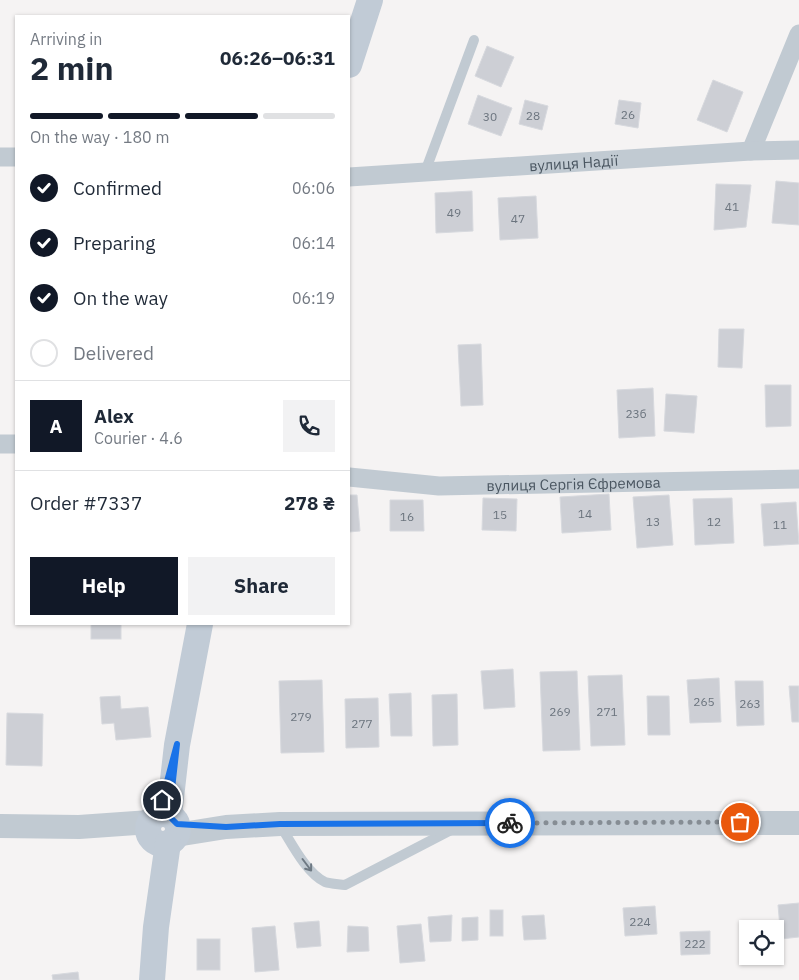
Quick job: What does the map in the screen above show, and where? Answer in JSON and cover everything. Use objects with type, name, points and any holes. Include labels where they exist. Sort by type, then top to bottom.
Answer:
[{"type":"main road","points":[[350,62],[370,0]]},
{"type":"main road","points":[[152,980],[163,829],[200,625]]},
{"type":"street","points":[[751,151],[799,34]]},
{"type":"street","name":"вулиця Надії","points":[[350,177],[751,151],[799,150]]},
{"type":"street","points":[[0,157],[15,157]]},
{"type":"street","points":[[0,444],[15,444]]},
{"type":"street","name":"вулиця Сергія Єфремова","points":[[350,477],[439,486],[799,480]]},
{"type":"street","points":[[0,826],[163,829],[280,824],[799,822]]},
{"type":"lane","points":[[426,172],[474,40]]},
{"type":"lane","points":[[280,824],[304,862],[314,874],[326,882],[345,885],[466,823]]},
{"type":"building","points":[[487,46],[514,57],[501,87],[475,76]]},
{"type":"building","points":[[713,80],[743,92],[727,132],[697,120]]},
{"type":"building","points":[[478,95],[512,108],[501,136],[468,124]]},
{"type":"building","points":[[525,100],[548,106],[542,130],[519,124]]},
{"type":"building","points":[[619,100],[641,103],[638,128],[615,124]]},
{"type":"building","points":[[776,181],[799,183],[799,225],[772,223]]},
{"type":"building","points":[[716,184],[751,185],[746,227],[714,230]]},
{"type":"building","points":[[472,191],[473,231],[436,233],[435,193]]},
{"type":"building","points":[[536,196],[538,238],[500,240],[498,198]]},
{"type":"building","points":[[719,329],[744,329],[742,368],[718,367]]},
{"type":"building","points":[[481,344],[483,405],[461,406],[458,345]]},
{"type":"building","points":[[765,385],[791,385],[791,426],[766,427]]},
{"type":"building","points":[[653,388],[655,436],[619,438],[617,390]]},
{"type":"building","points":[[666,394],[697,396],[694,433],[664,431]]},
{"type":"building","points":[[609,494],[611,530],[562,533],[560,497]]},
{"type":"building","points":[[350,495],[357,495],[360,531],[350,532]]},
{"type":"building","points":[[669,495],[673,545],[637,548],[633,497]]},
{"type":"building","points":[[483,498],[517,499],[516,531],[482,530]]},
{"type":"building","points":[[732,498],[734,543],[695,545],[693,499]]},
{"type":"building","points":[[390,500],[423,500],[424,531],[390,531]]},
{"type":"building","points":[[796,502],[799,544],[764,546],[761,504]]},
{"type":"building","points":[[91,625],[121,625],[121,639],[91,639]]},
{"type":"building","points":[[513,669],[515,707],[484,709],[481,671]]},
{"type":"building","points":[[577,671],[580,750],[543,751],[540,672]]},
{"type":"building","points":[[622,675],[625,745],[591,746],[588,676]]},
{"type":"building","points":[[719,678],[721,722],[690,723],[687,680]]},
{"type":"building","points":[[322,680],[324,752],[281,753],[279,681]]},
{"type":"building","points":[[735,681],[763,681],[764,725],[737,726]]},
{"type":"building","points":[[789,686],[799,686],[799,722],[792,722]]},
{"type":"building","points":[[411,693],[412,736],[391,736],[389,694]]},
{"type":"building","points":[[457,694],[458,745],[433,746],[432,695]]},
{"type":"building","points":[[120,696],[121,709],[148,707],[151,737],[116,740],[114,723],[102,724],[100,697]]},
{"type":"building","points":[[647,696],[669,696],[670,735],[648,735]]},
{"type":"building","points":[[378,698],[379,747],[346,748],[345,699]]},
{"type":"building","points":[[7,713],[43,714],[42,766],[6,765]]},
{"type":"building","points":[[799,903],[799,937],[784,939],[784,920],[779,920],[778,905]]},
{"type":"building","points":[[655,906],[657,934],[625,936],[623,908]]},
{"type":"building","points":[[490,910],[503,910],[503,936],[490,936]]},
{"type":"building","points":[[452,915],[451,941],[430,942],[428,917]]},
{"type":"building","points":[[544,915],[546,939],[524,940],[522,916]]},
{"type":"building","points":[[478,917],[478,940],[462,941],[462,918]]},
{"type":"building","points":[[319,921],[321,946],[297,948],[294,923]]},
{"type":"building","points":[[421,924],[425,961],[400,963],[397,926]]},
{"type":"building","points":[[275,926],[279,970],[255,972],[252,928]]},
{"type":"building","points":[[348,926],[368,927],[369,951],[347,952]]},
{"type":"building","points":[[710,931],[710,954],[681,955],[680,932]]},
{"type":"building","points":[[197,939],[220,939],[220,970],[197,970]]},
{"type":"building","points":[[78,972],[79,980],[53,980],[52,975]]},
{"type":"way so far","points":[[510,823],[740,822]]},
{"type":"route","points":[[162,800],[177,744],[169,816],[177,824],[226,827],[280,824],[510,823]]}]
